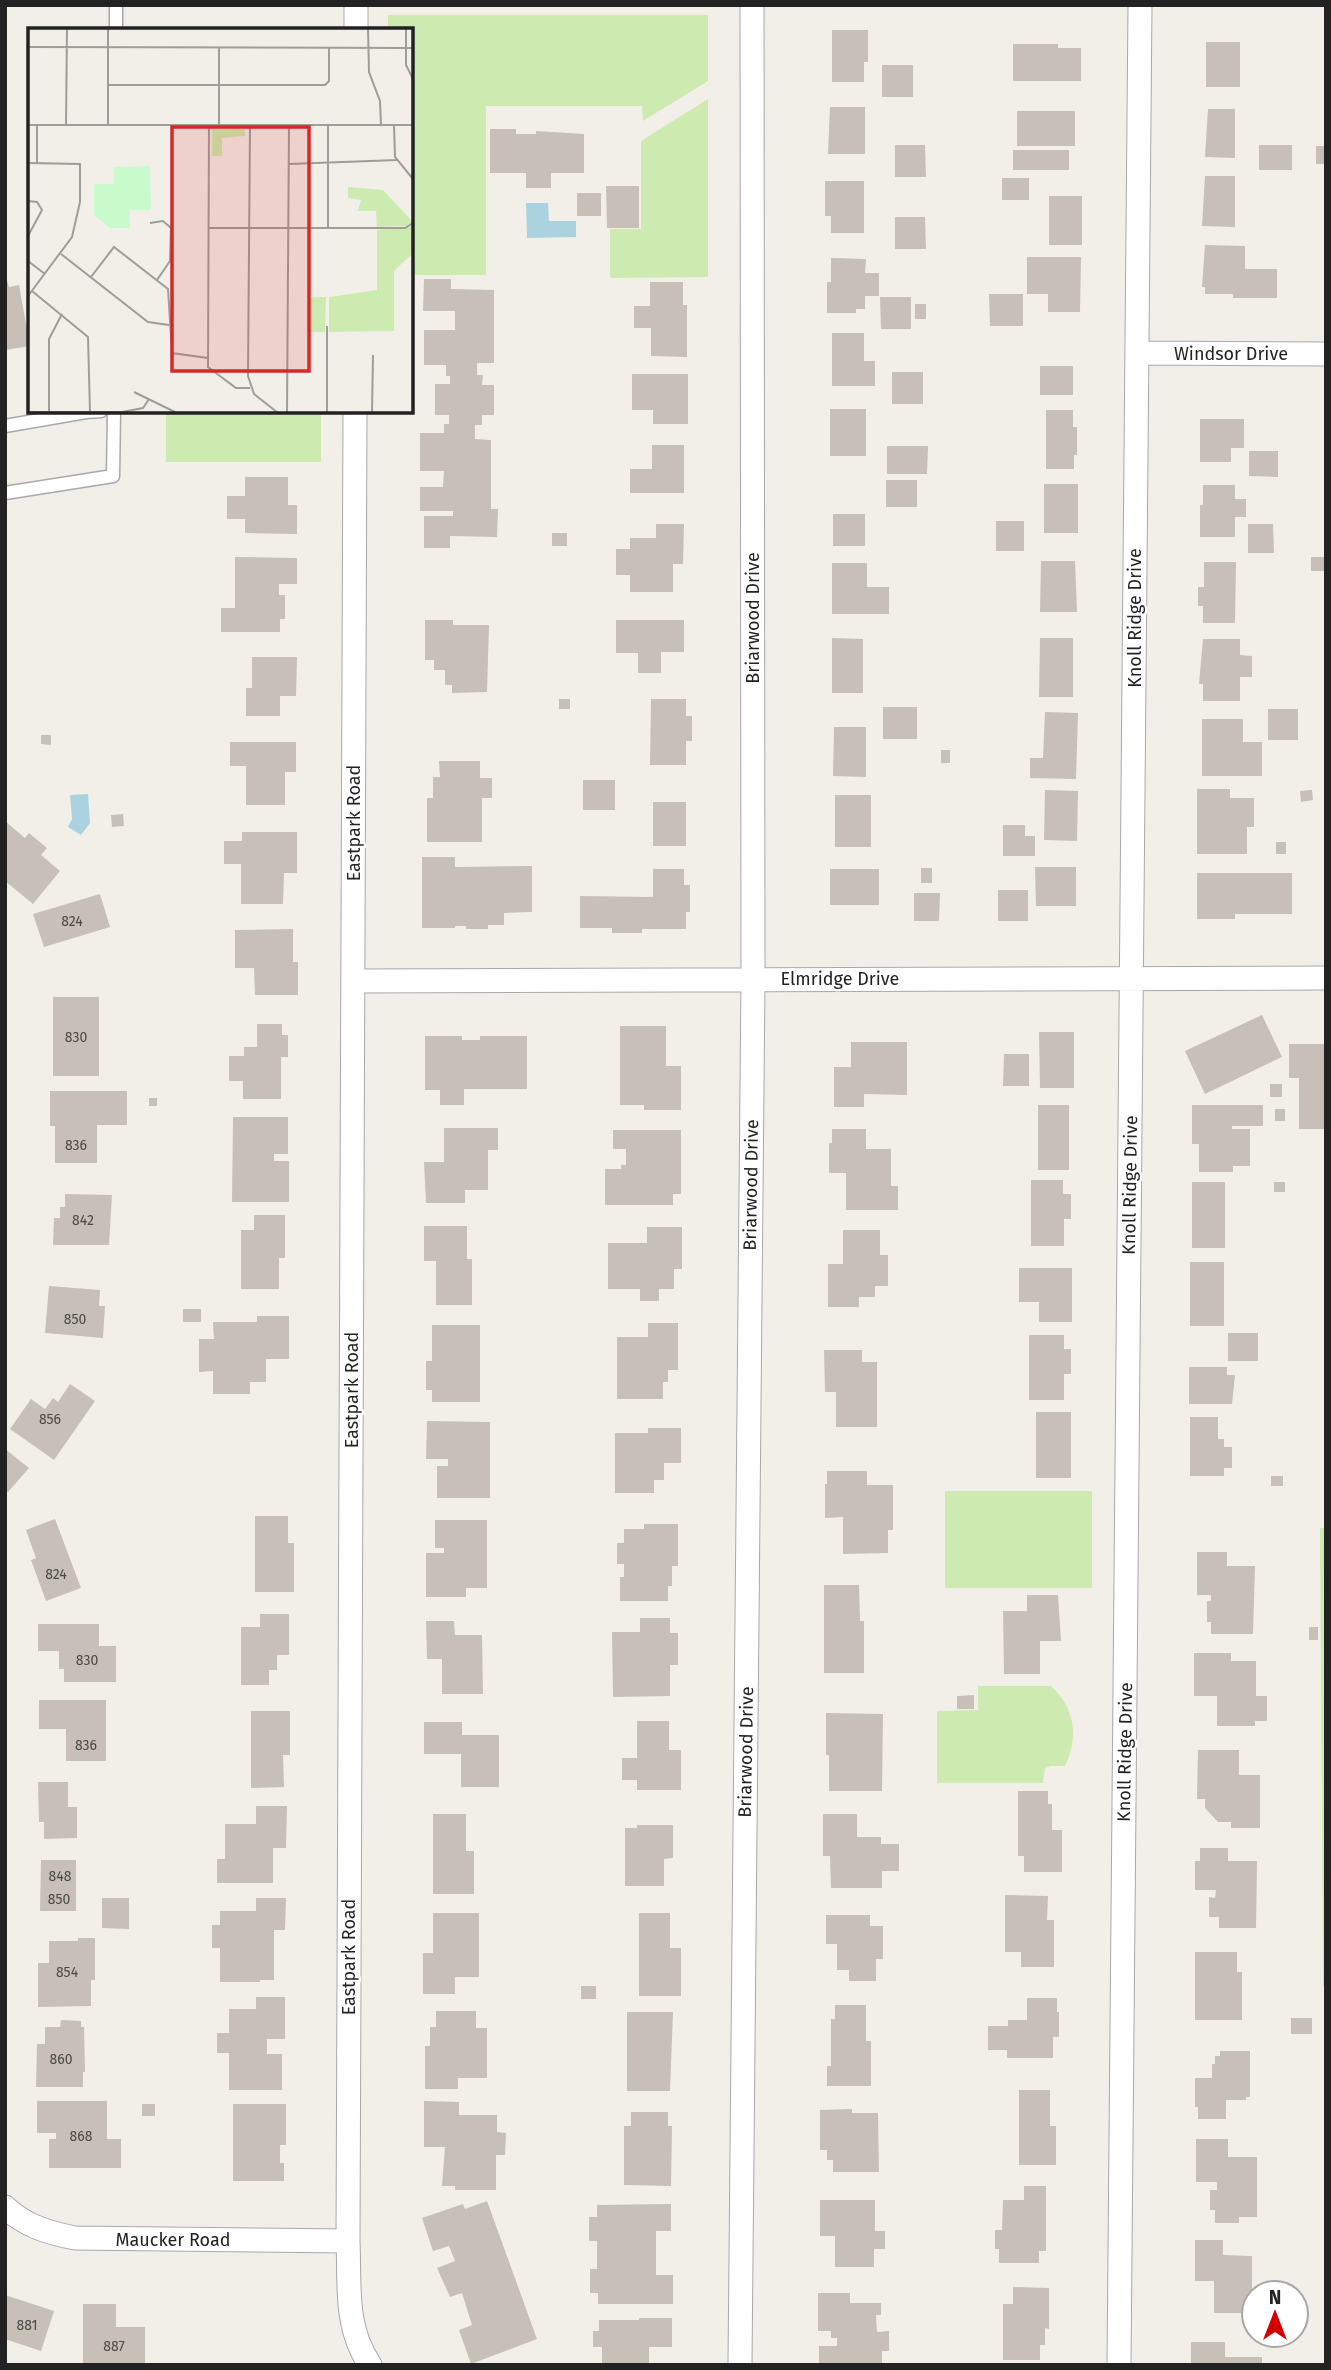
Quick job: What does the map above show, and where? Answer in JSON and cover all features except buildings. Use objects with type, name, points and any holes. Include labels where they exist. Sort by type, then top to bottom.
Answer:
[{"type":"street","points":[[356,5],[356,28]]},
{"type":"street","name":"Briarwood Drive","points":[[740,2365],[753,980],[752,5]]},
{"type":"street","name":"Knoll Ridge Drive","points":[[1119,2365],[1140,5]]},
{"type":"street","name":"Windsor Drive","points":[[1137,353],[1326,354]]},
{"type":"street","name":"Eastpark Road","points":[[355,413],[348,2241],[352,2327],[359,2347],[370,2365]]},
{"type":"street","name":"Elmridge Drive","points":[[354,981],[1326,978]]},
{"type":"street","name":"Maucker Road","points":[[5,2207],[37,2228],[75,2238],[348,2241]]},
{"type":"lane","points":[[116,5],[116,28]]},
{"type":"lane","points":[[5,426],[80,413]]},
{"type":"lane","points":[[5,493],[113,476],[114,413]]},
{"type":"green space","points":[[388,15],[708,15],[708,81],[643,121],[642,106],[486,106],[486,275],[413,275],[413,28],[388,28]]},
{"type":"green space","points":[[708,99],[708,277],[610,278],[610,229],[641,229],[641,141]]},
{"type":"green space","points":[[166,413],[321,413],[321,462],[166,462]]},
{"type":"green space","points":[[945,1491],[1092,1491],[1092,1588],[945,1588]]},
{"type":"green space","points":[[1320,1528],[1326,1528],[1326,1986],[1323,1986]]},
{"type":"green space","points":[[978,1686],[1051,1686],[1065,1704],[1072,1723],[1072,1744],[1065,1766],[1045,1768],[1043,1783],[937,1783],[937,1711],[978,1710]]},
{"type":"water","points":[[526,203],[548,203],[549,221],[576,221],[576,237],[527,238]]},
{"type":"water","points":[[88,794],[90,823],[81,835],[68,827],[72,819],[70,795]]}]
